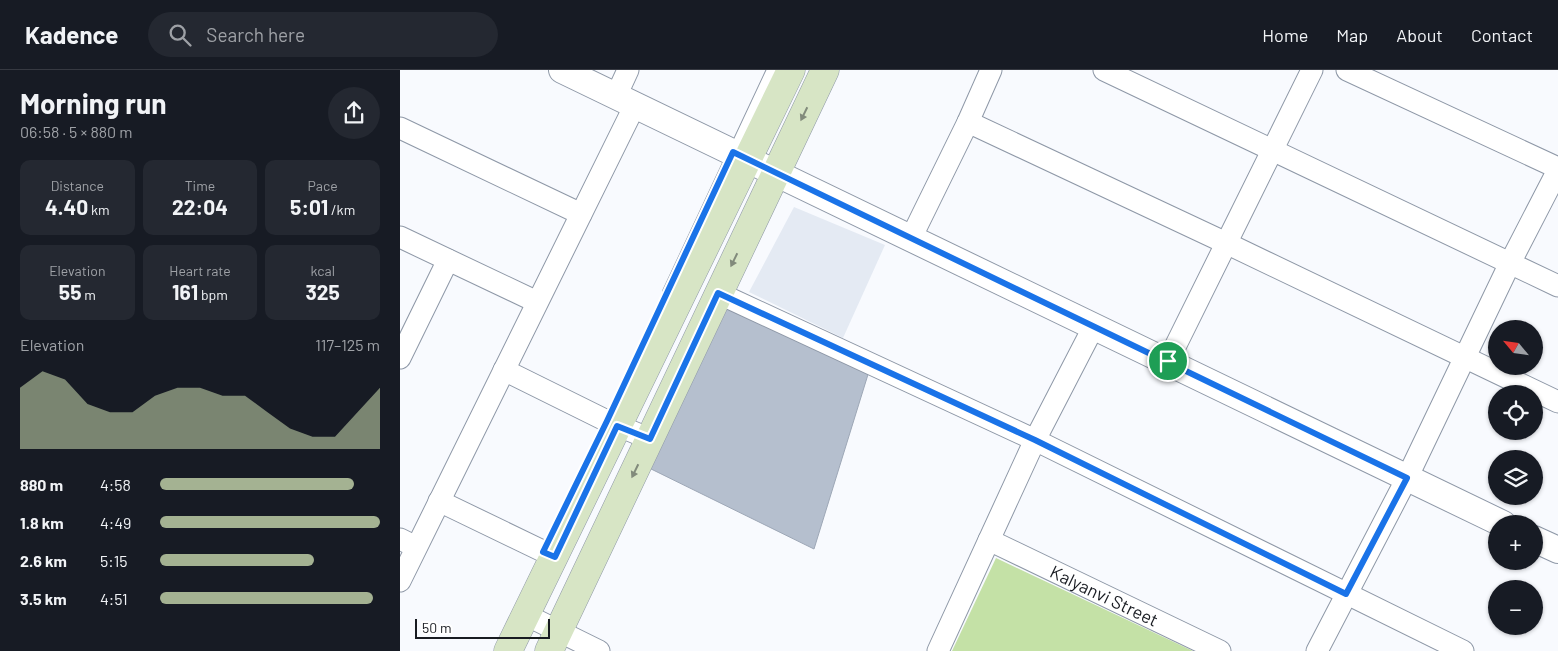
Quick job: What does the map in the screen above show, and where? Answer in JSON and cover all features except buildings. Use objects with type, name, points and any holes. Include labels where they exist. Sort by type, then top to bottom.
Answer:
[{"type":"main road","points":[[508,651],[526,615],[546,553],[740,155],[791,70]]},
{"type":"main road","points":[[554,641],[718,293],[826,70]]},
{"type":"street","points":[[562,70],[1488,517]]},
{"type":"street","points":[[400,581],[408,543],[439,501],[581,214],[625,100],[628,70]]},
{"type":"street","points":[[911,238],[968,122],[991,70]]},
{"type":"street","points":[[1104,70],[1558,286]]},
{"type":"street","points":[[1168,361],[1271,149],[1312,70]]},
{"type":"street","points":[[1317,651],[1407,478],[1510,263],[1558,169],[1346,70]]},
{"type":"street","points":[[968,122],[1558,402]]},
{"type":"street","points":[[400,128],[581,214]]},
{"type":"street","points":[[400,237],[537,302]]},
{"type":"street","points":[[400,358],[448,260]]},
{"type":"street","points":[[718,293],[1035,440],[1463,651]]},
{"type":"street","points":[[938,651],[1035,440],[1094,326]]},
{"type":"street","points":[[504,370],[610,422],[650,439]]},
{"type":"street","points":[[439,501],[546,553]]},
{"type":"street","name":"Kalyanvi Street","points":[[989,540],[1220,651]]},
{"type":"street","points":[[1543,542],[1558,550]]},
{"type":"street","points":[[526,615],[554,641],[599,651]]},
{"type":"lane","points":[[662,305],[740,155],[772,70]]},
{"type":"shaded area","points":[[794,207],[885,245],[843,338],[749,292]]},
{"type":"green space","points":[[996,558],[1193,651],[952,651]]},
{"type":"route","points":[[733,152],[1168,361],[1407,478],[1346,594],[1035,440],[718,293],[650,439],[617,426],[555,557],[543,552],[607,421],[733,152]]}]
